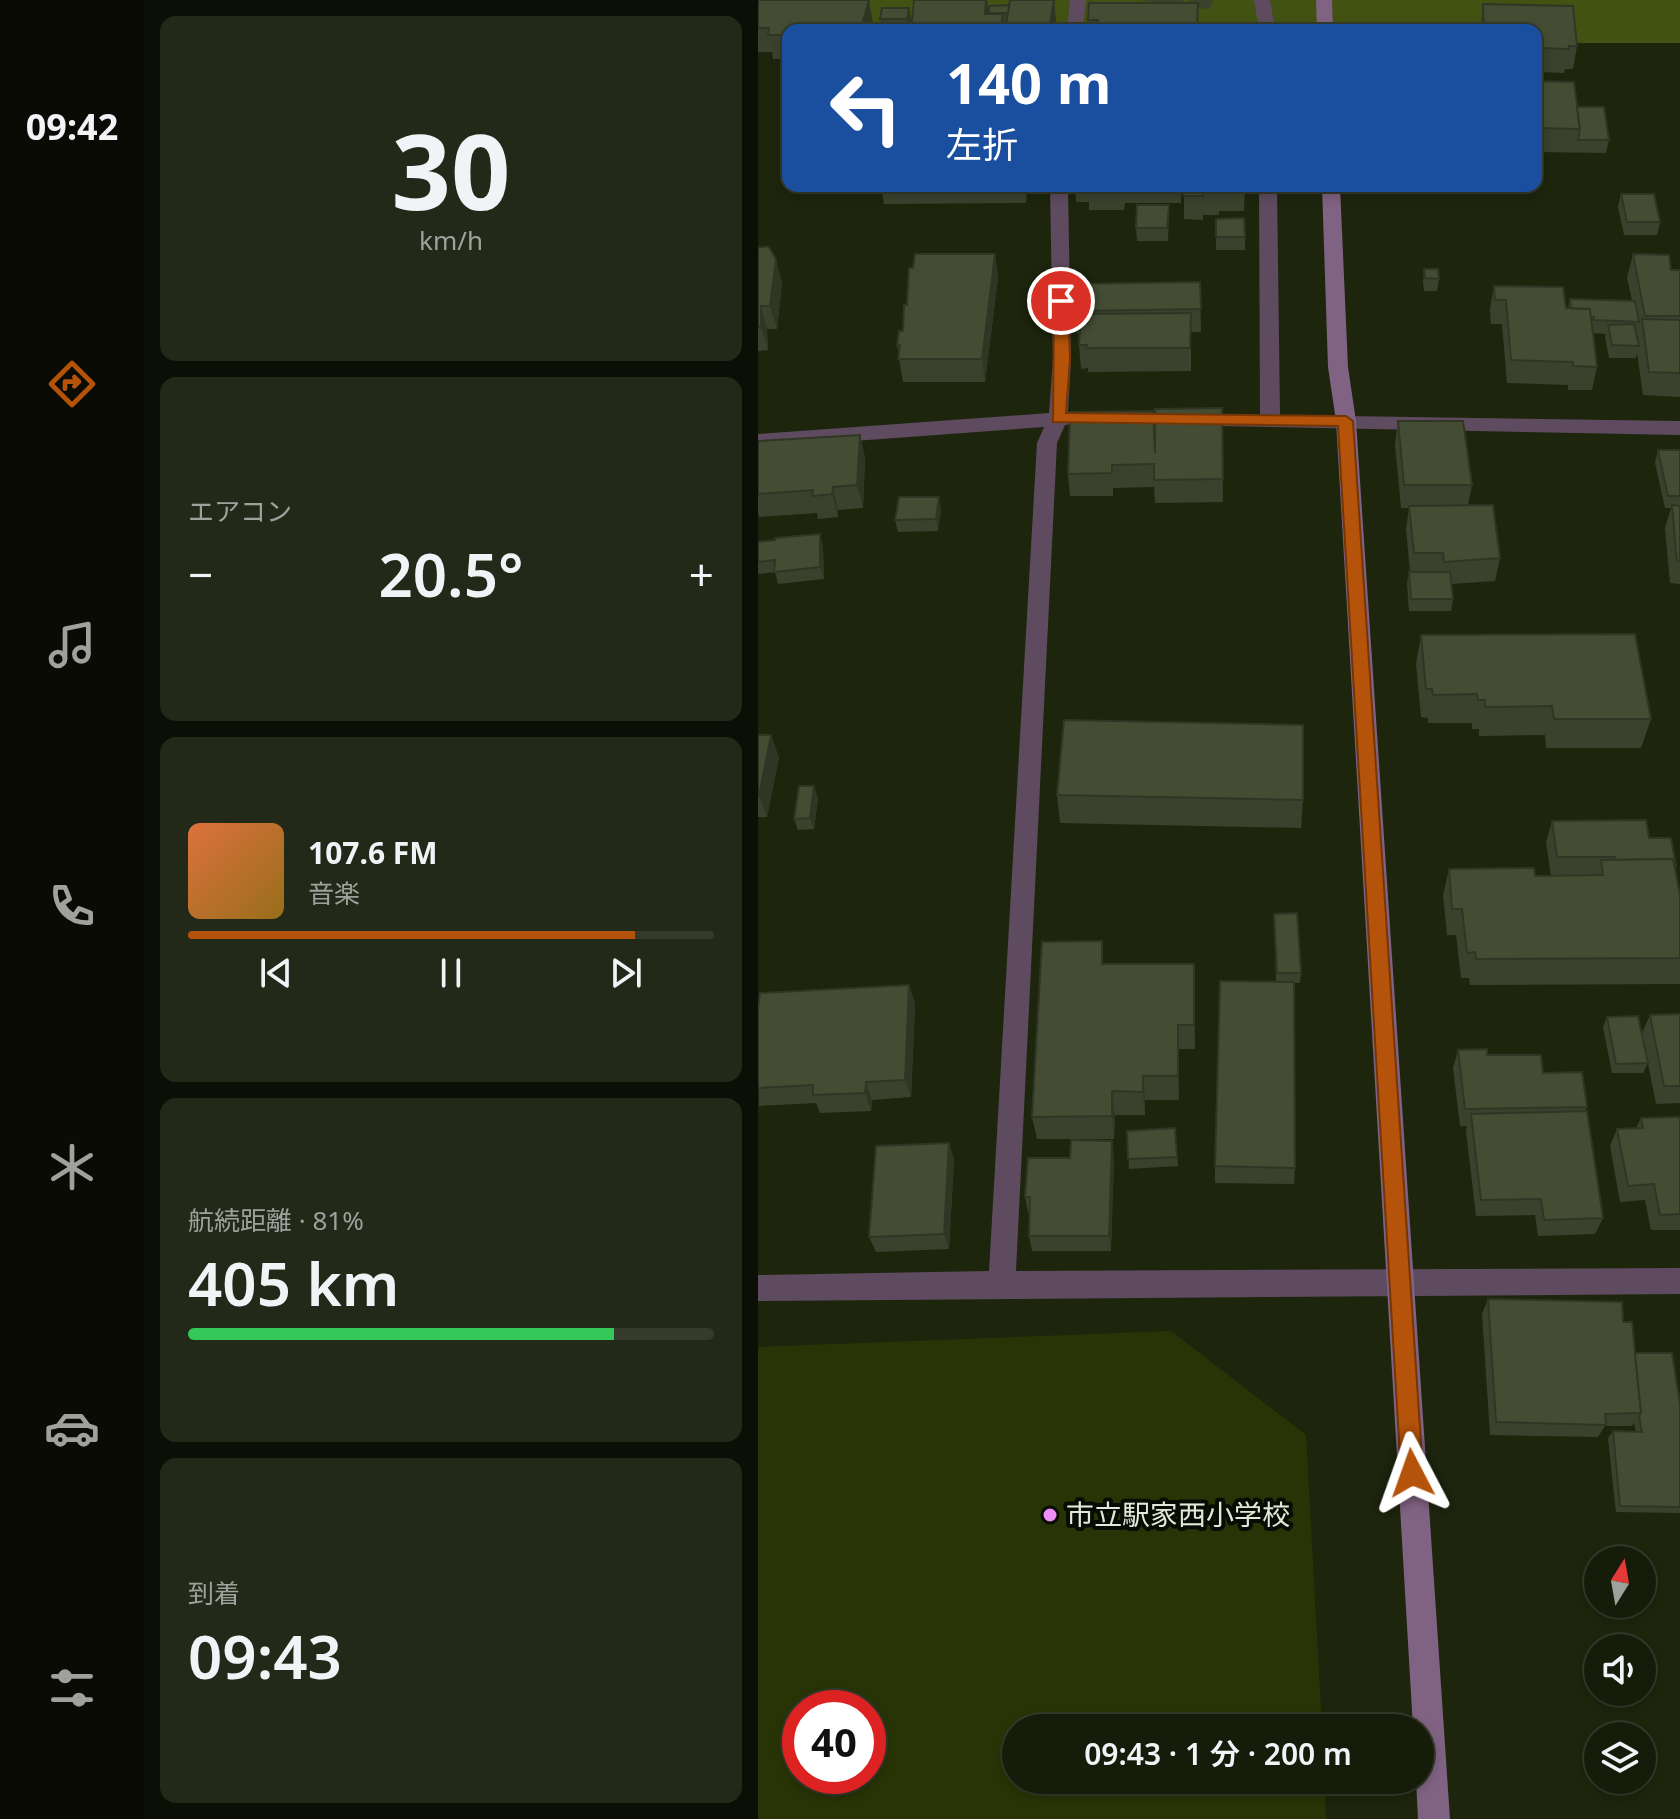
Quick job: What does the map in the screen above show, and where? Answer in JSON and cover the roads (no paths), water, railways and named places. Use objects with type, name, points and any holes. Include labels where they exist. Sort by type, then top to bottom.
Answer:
[{"type":"street","points":[[1324,0],[1325,24]]},
{"type":"street","points":[[1075,24],[1078,1]]},
{"type":"street","points":[[1262,3],[1266,24]]},
{"type":"street","points":[[1002,1283],[1047,443],[1058,418],[1062,359],[1059,192]]},
{"type":"street","points":[[1268,192],[1270,420]]},
{"type":"street","points":[[1331,192],[1338,367],[1346,421],[1434,1819]]},
{"type":"street","points":[[758,441],[1058,418],[1680,428]]},
{"type":"street","points":[[758,1288],[1002,1283],[1400,1285],[1680,1281]]},
{"type":"waterway","points":[[758,12],[1041,13],[1170,21],[1680,21]]},
{"type":"place","name":"市立駅家西小学校","points":[[1050,1515]]}]
